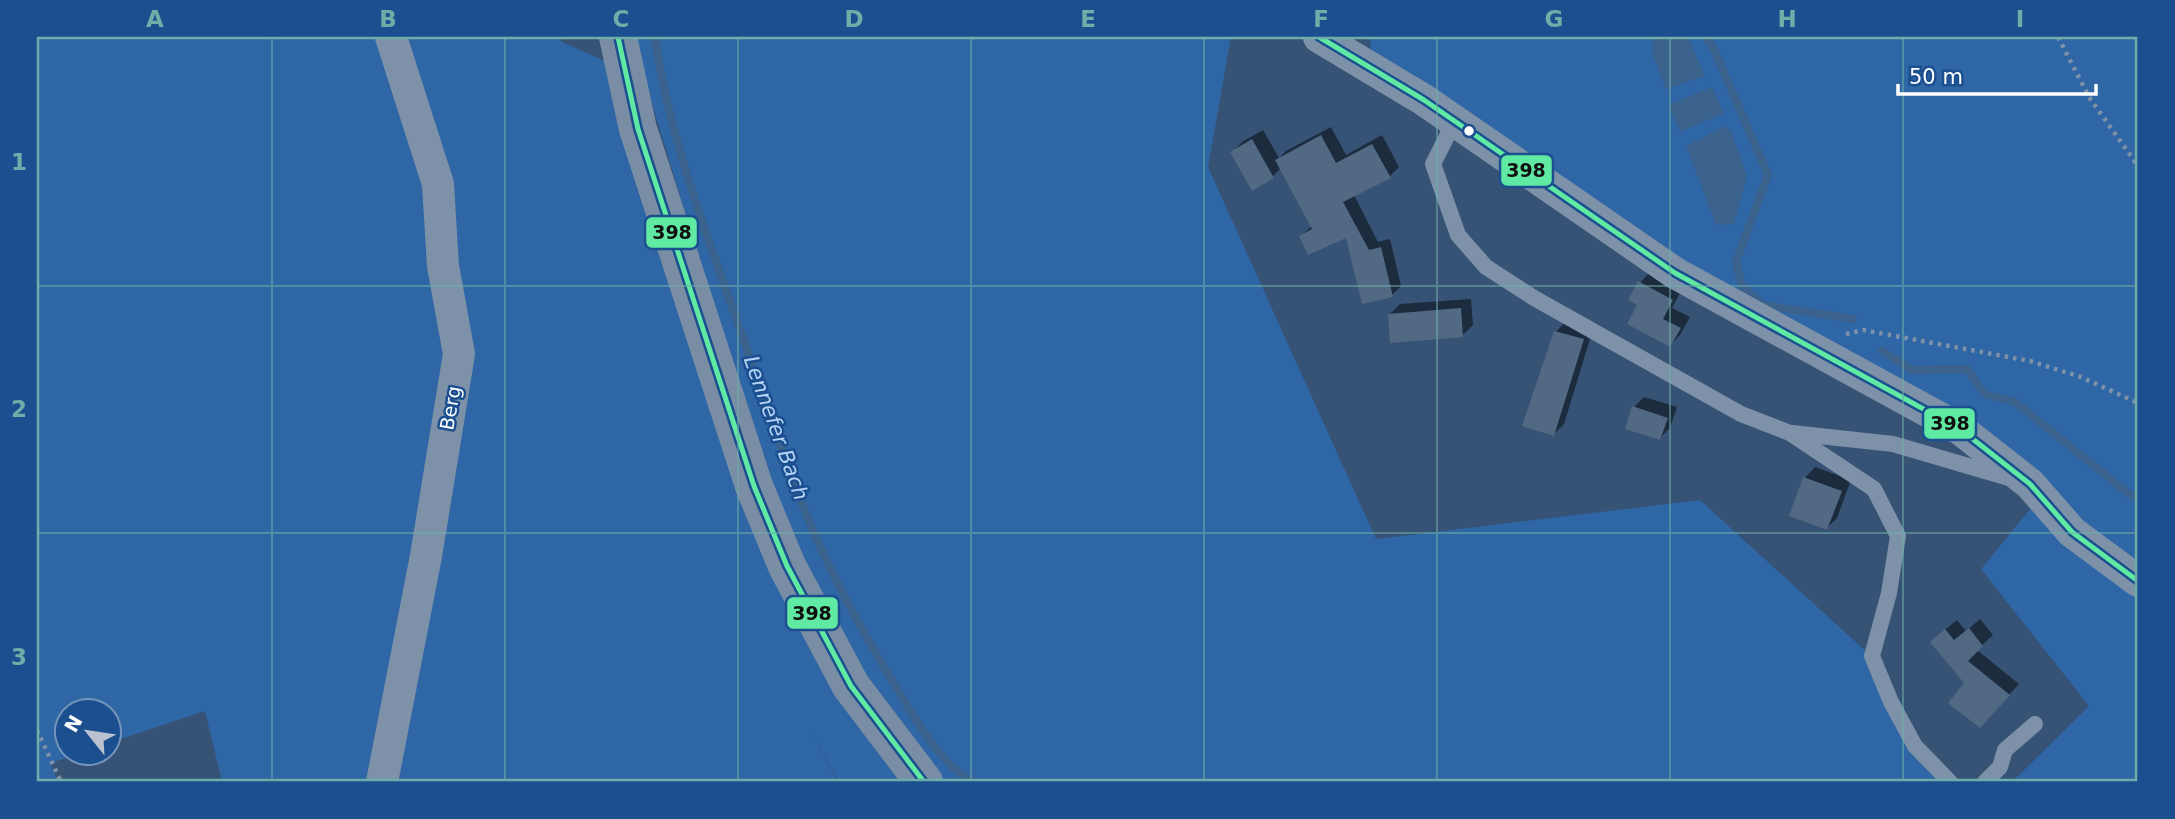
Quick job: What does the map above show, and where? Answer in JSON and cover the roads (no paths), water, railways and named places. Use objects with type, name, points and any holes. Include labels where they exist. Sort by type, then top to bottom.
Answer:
[{"type":"main road","points":[[618,37],[638,129],[759,498],[787,566],[851,686],[924,782]]},
{"type":"street","name":"Berg","points":[[382,782],[426,556],[459,354],[443,266],[438,184],[391,37]]},
{"type":"street","points":[[1319,37],[1454,120],[1675,273],[1960,429],[2030,484],[2072,532],[2138,581]]},
{"type":"lane","points":[[1454,120],[1433,164],[1458,236],[1486,267],[1534,298],[1741,414],[1790,433],[1874,489],[1898,536],[1889,593],[1872,656],[1891,702],[1915,746],[1950,782]]},
{"type":"lane","points":[[1790,433],[1893,444],[2030,484]]},
{"type":"lane","points":[[1985,782],[2000,767],[2006,750],[2035,723]]},
{"type":"waterway","name":"Lennefer Bach","points":[[655,37],[669,110],[689,181],[809,522],[858,622],[915,719],[950,765],[973,782]]},
{"type":"waterway","points":[[1706,37],[1713,47],[1768,175],[1736,262],[1742,286],[1763,305],[1853,319]]},
{"type":"waterway","points":[[1882,351],[1912,370],[1967,369],[1985,394],[2015,402],[2129,494],[2138,497]]}]
